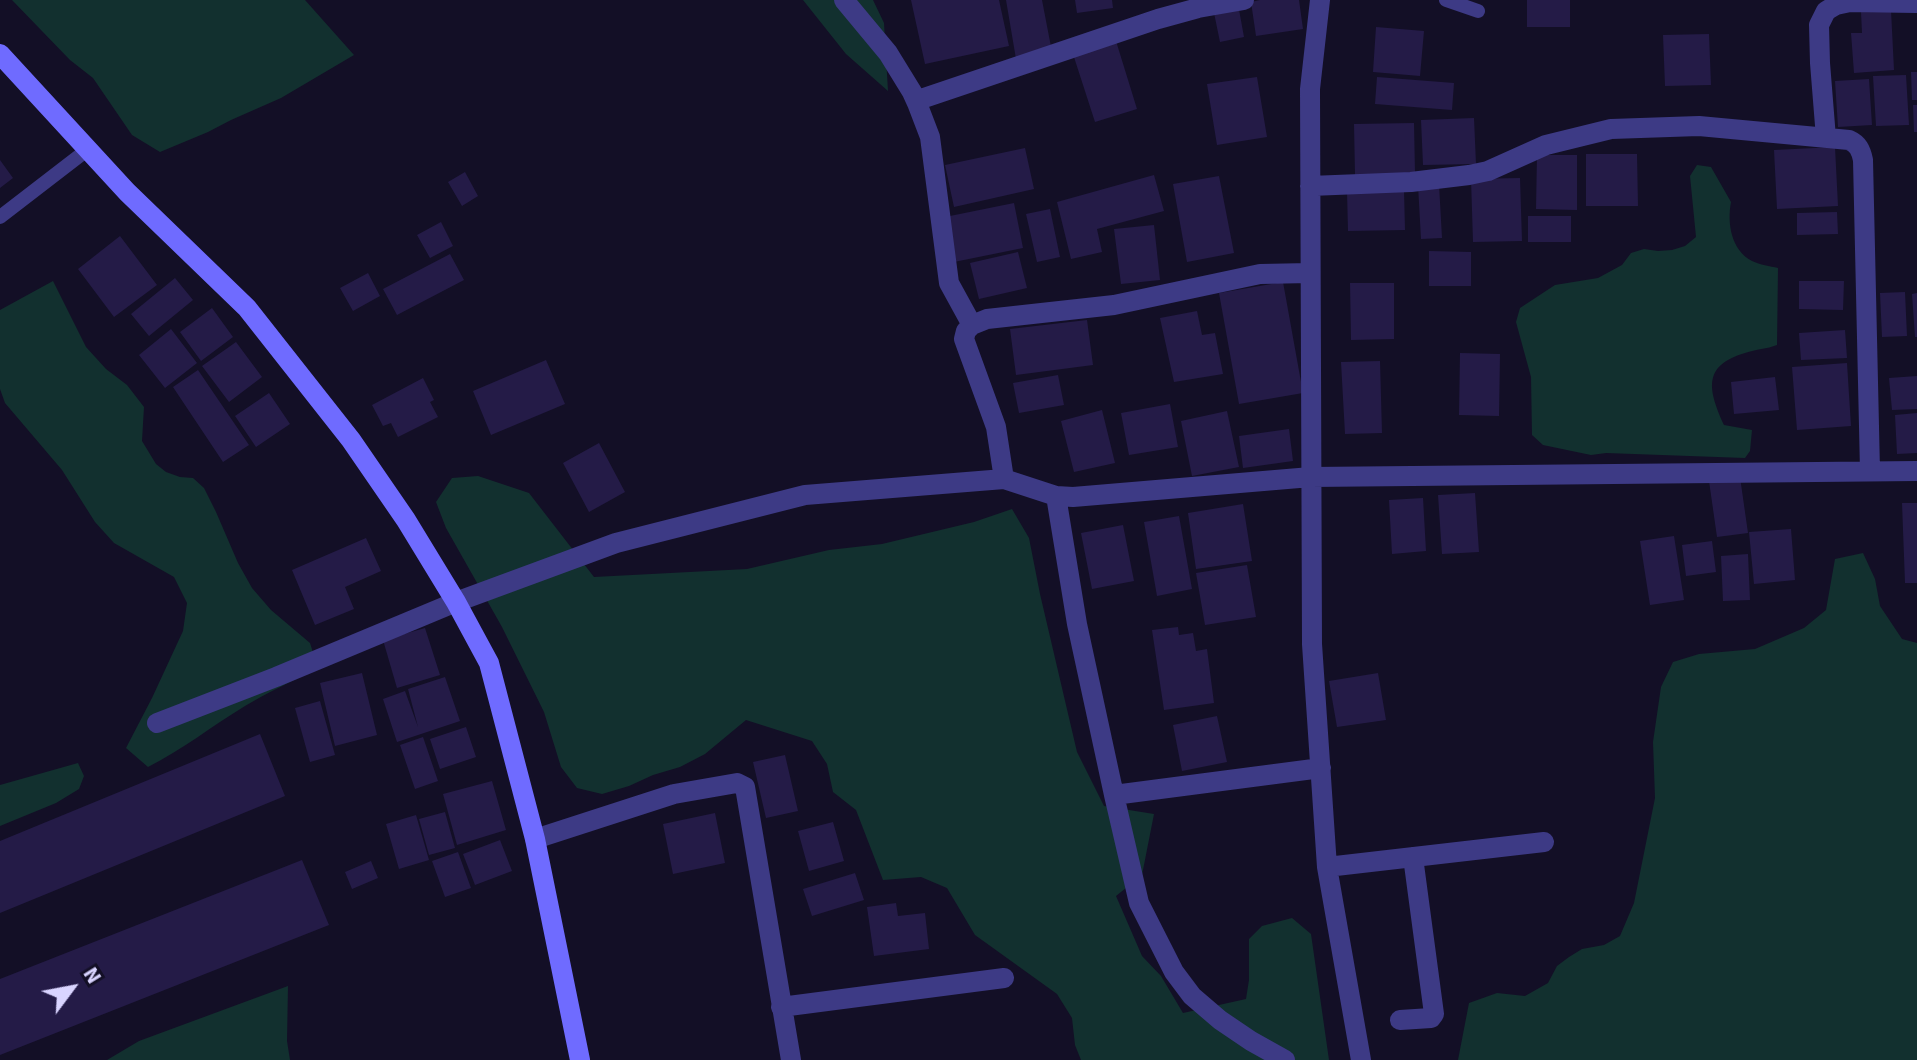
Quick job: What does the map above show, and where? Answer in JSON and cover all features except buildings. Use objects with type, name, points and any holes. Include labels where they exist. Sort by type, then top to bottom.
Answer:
[{"type":"street","points":[[844,0],[888,53],[917,103],[930,137],[949,283],[972,325]]},
{"type":"street","points":[[917,103],[924,98],[1158,19],[1244,0]]},
{"type":"street","points":[[1320,0],[1310,89],[1312,644],[1327,867],[1361,1060]]},
{"type":"street","points":[[1826,138],[1819,25],[1826,11],[1850,1],[1917,3]]},
{"type":"street","points":[[0,54],[127,192],[247,308],[351,440],[406,520],[456,602],[489,663],[535,839],[580,1060]]},
{"type":"street","points":[[1310,186],[1411,182],[1469,175],[1488,171],[1546,145],[1611,129],[1699,126],[1855,142],[1863,160],[1870,471]]},
{"type":"street","points":[[1004,479],[996,427],[964,339],[972,325],[987,319],[1114,305],[1260,274],[1310,273]]},
{"type":"street","points":[[157,723],[456,602],[616,543],[805,495],[1004,479],[1056,496],[1073,497],[1311,477],[1917,471]]},
{"type":"street","points":[[1056,496],[1077,624],[1139,903],[1174,972],[1192,996],[1220,1020],[1285,1060]]},
{"type":"street","points":[[1114,795],[1321,768]]},
{"type":"street","points":[[535,839],[674,794],[737,783],[745,787],[781,1007],[784,1059]]},
{"type":"street","points":[[1327,867],[1544,842]]},
{"type":"street","points":[[1400,1020],[1431,1018],[1434,1014],[1413,857]]},
{"type":"street","points":[[781,1007],[1004,978]]},
{"type":"lane","points":[[1446,0],[1478,11]]},
{"type":"lane","points":[[0,217],[87,150]]},
{"type":"green space","points":[[12,0],[305,0],[354,55],[281,98],[160,152],[132,135],[93,78],[70,60]]},
{"type":"green space","points":[[803,0],[873,0],[884,23],[888,91],[846,54]]},
{"type":"green space","points":[[1697,165],[1711,167],[1731,202],[1730,227],[1739,250],[1752,261],[1778,268],[1777,345],[1731,358],[1721,365],[1712,381],[1712,391],[1724,425],[1752,430],[1750,451],[1745,458],[1591,455],[1543,445],[1532,435],[1531,377],[1516,322],[1520,308],[1555,285],[1598,278],[1622,265],[1631,253],[1685,246],[1696,237],[1690,176]]},
{"type":"green space","points":[[53,281],[86,347],[106,369],[127,385],[144,407],[142,441],[156,464],[166,472],[193,478],[204,488],[252,588],[271,610],[310,643],[318,668],[254,701],[148,767],[126,748],[183,631],[187,603],[174,577],[114,543],[95,522],[62,470],[5,403],[0,389],[0,310]]},
{"type":"green space","points":[[478,476],[529,493],[594,577],[747,569],[829,550],[882,544],[974,522],[1012,509],[1029,538],[1077,752],[1104,806],[1154,814],[1142,875],[1116,896],[1142,956],[1161,976],[1183,1013],[1246,999],[1249,939],[1262,926],[1292,918],[1311,934],[1329,1060],[1081,1060],[1075,1045],[1072,1018],[1057,994],[975,935],[947,888],[921,877],[883,880],[856,810],[833,792],[827,764],[812,741],[746,720],[705,754],[680,767],[602,794],[577,788],[561,767],[544,712],[502,627],[446,528],[436,502],[452,478]]},
{"type":"green space","points":[[1863,553],[1875,579],[1880,606],[1902,639],[1917,643],[1917,1060],[1458,1060],[1469,1003],[1497,993],[1525,996],[1548,983],[1557,966],[1569,957],[1582,949],[1604,945],[1620,936],[1634,903],[1655,798],[1653,742],[1661,687],[1673,662],[1699,654],[1755,649],[1804,628],[1826,610],[1835,559]]},
{"type":"green space","points":[[78,763],[84,776],[79,789],[56,803],[0,826],[0,785]]},
{"type":"green space","points":[[288,986],[287,1041],[290,1060],[107,1060],[139,1041]]}]
